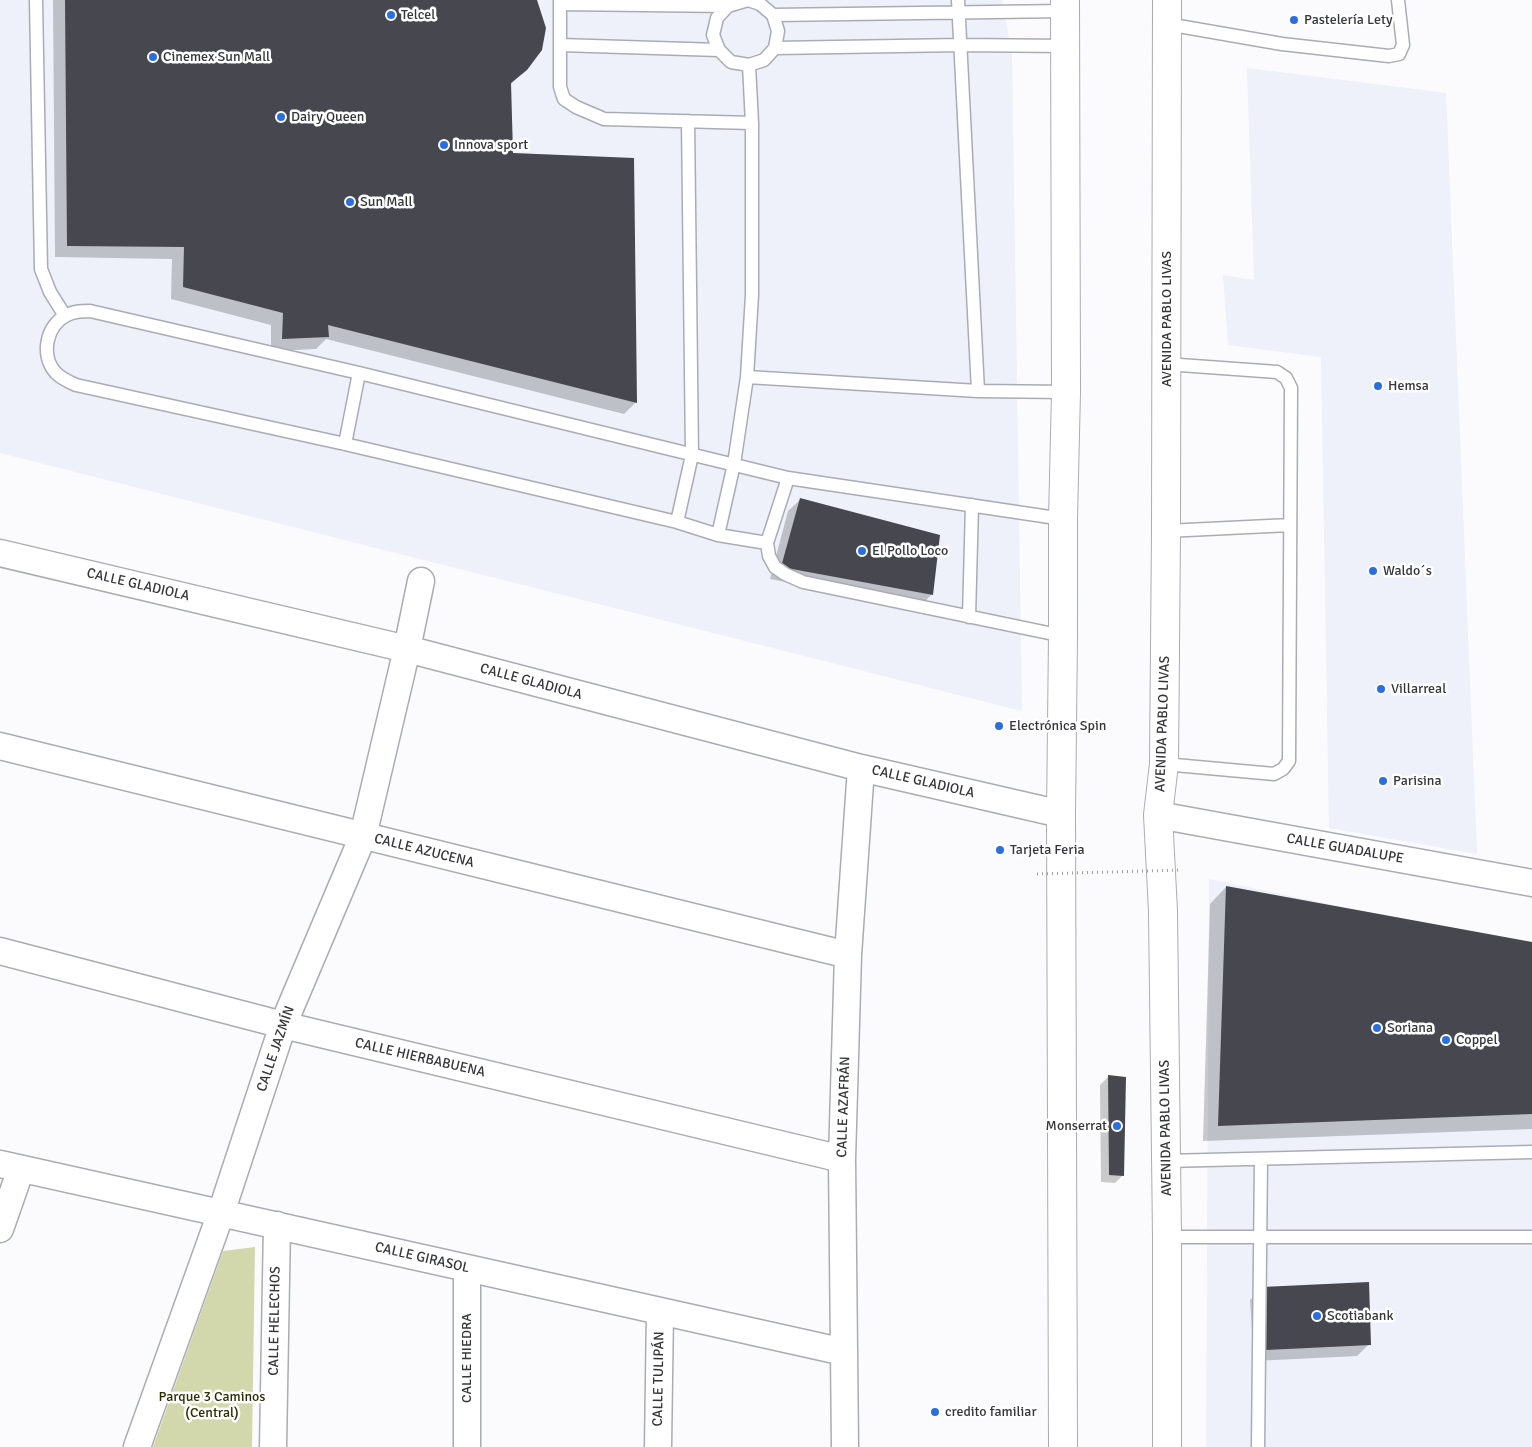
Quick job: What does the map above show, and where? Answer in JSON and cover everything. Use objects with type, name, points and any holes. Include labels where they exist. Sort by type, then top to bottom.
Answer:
[{"type":"main road","points":[[1063,1447],[1061,814],[1062,518],[1066,392],[1065,5]]},
{"type":"main road","name":"AVENIDA PABLO LIVAS","points":[[1167,12],[1164,764],[1158,815],[1164,911],[1167,1447]]},
{"type":"street","name":"CALLE GLADIOLA","points":[[0,553],[408,649],[861,768],[1061,814]]},
{"type":"street","name":"CALLE JAZMÍN","points":[[137,1447],[221,1214],[283,1025],[362,836],[408,649],[421,581]]},
{"type":"street","name":"CALLE AZUCENA","points":[[0,746],[848,955]]},
{"type":"street","name":"CALLE AZAFRÁN","points":[[845,1447],[842,1159],[848,955],[861,768]]},
{"type":"street","name":"CALLE GUADALUPE","points":[[1158,815],[1532,883]]},
{"type":"street","name":"CALLE HIERBABUENA","points":[[0,951],[283,1025],[842,1159]]},
{"type":"street","name":"CALLE GIRASOL","points":[[11,1166],[844,1352]]},
{"type":"street","points":[[0,1229],[11,1166]]},
{"type":"street","name":"CALLE HELECHOS","points":[[273,1447],[276,1226]]},
{"type":"street","name":"CALLE HIEDRA","points":[[467,1447],[468,1268]]},
{"type":"street","name":"CALLE TULIPÁN","points":[[658,1447],[660,1311]]},
{"type":"lane","points":[[36,0],[41,268],[50,292],[65,316]]},
{"type":"lane","points":[[728,6],[717,18],[713,35],[719,50],[731,62],[749,66],[764,60],[775,48],[778,31],[773,15],[760,4],[748,0],[728,6],[560,2],[560,87],[564,99],[576,108],[604,119],[752,123]]},
{"type":"lane","points":[[958,0],[978,391]]},
{"type":"lane","points":[[1167,12],[1282,44],[1388,56],[1399,54],[1403,45],[1398,0]]},
{"type":"lane","points":[[773,15],[959,13],[1065,5]]},
{"type":"lane","points":[[560,45],[719,50]]},
{"type":"lane","points":[[775,48],[960,45],[1066,46]]},
{"type":"lane","points":[[718,535],[734,464],[747,377],[752,295],[752,123],[749,66]]},
{"type":"lane","points":[[677,522],[692,455],[688,121]]},
{"type":"lane","points":[[767,544],[718,535],[677,522],[345,444],[76,385],[65,380],[55,372],[48,360],[46,348],[49,335],[55,324],[65,316],[77,311],[90,311],[359,373],[788,478],[1062,518]]},
{"type":"lane","points":[[1164,764],[1274,774],[1283,769],[1289,761],[1292,388],[1286,378],[1277,372],[1166,364]]},
{"type":"lane","points":[[345,444],[359,373]]},
{"type":"lane","points":[[747,377],[978,391],[1066,392]]},
{"type":"lane","points":[[788,478],[767,544],[769,556],[775,567],[785,574],[803,582],[1063,636]]},
{"type":"lane","points":[[969,617],[972,505]]},
{"type":"lane","points":[[1166,532],[1290,526]]},
{"type":"lane","points":[[1166,1161],[1532,1152]]},
{"type":"lane","points":[[1258,1447],[1261,1160]]},
{"type":"lane","points":[[1167,1237],[1532,1237]]},
{"type":"path","points":[[1037,874],[1182,870]]},
{"type":"shaded area","name":"Sun Mall","points":[[0,0],[1002,0],[1012,55],[1022,711],[0,453]]},
{"type":"shaded area","points":[[1247,68],[1446,93],[1477,854],[1329,828],[1321,357],[1228,345],[1223,275],[1254,280]]},
{"type":"shaded area","points":[[1209,879],[1532,946],[1532,1447],[1206,1447]]},
{"type":"green space","name":"Parque 3 Caminos (Central)","points":[[255,1247],[252,1447],[153,1447],[223,1251]]},
{"type":"building","name":"Sun Mall","points":[[65,0],[537,0],[546,28],[542,50],[527,70],[511,83],[513,153],[634,158],[637,403],[328,325],[329,337],[282,339],[283,313],[183,287],[184,247],[67,246]]},
{"type":"building","name":"El Pollo Loco","points":[[800,498],[940,535],[933,595],[781,567]]},
{"type":"building","name":"Soriana","points":[[1226,886],[1532,942],[1532,1114],[1218,1126]]},
{"type":"building","name":"Monserrat","points":[[1108,1075],[1126,1077],[1124,1176],[1109,1175]]},
{"type":"building","name":"Scotiabank","points":[[1369,1282],[1371,1345],[1266,1350],[1262,1287]]},
{"type":"place","name":"Telcel","points":[[391,15]]},
{"type":"place","name":"Pastelería Lety","points":[[1294,20]]},
{"type":"place","name":"Cinemex Sun Mall","points":[[153,57]]},
{"type":"place","name":"Dairy Queen","points":[[281,117]]},
{"type":"place","name":"Innova sport","points":[[444,145]]},
{"type":"place","name":"Sun Mall","points":[[350,202]]},
{"type":"place","name":"Hemsa","points":[[1378,386]]},
{"type":"place","name":"El Pollo Loco","points":[[862,551]]},
{"type":"place","name":"Waldo´s","points":[[1373,571]]},
{"type":"place","name":"Villarreal","points":[[1381,689]]},
{"type":"place","name":"Electrónica Spin","points":[[999,726]]},
{"type":"place","name":"Parisina","points":[[1383,781]]},
{"type":"place","name":"Tarjeta Feria","points":[[1000,850]]},
{"type":"place","name":"Soriana","points":[[1377,1028]]},
{"type":"place","name":"Coppel","points":[[1446,1040]]},
{"type":"place","name":"Monserrat","points":[[1117,1126]]},
{"type":"place","name":"Scotiabank","points":[[1317,1316]]},
{"type":"place","name":"credito familiar","points":[[935,1412]]}]
